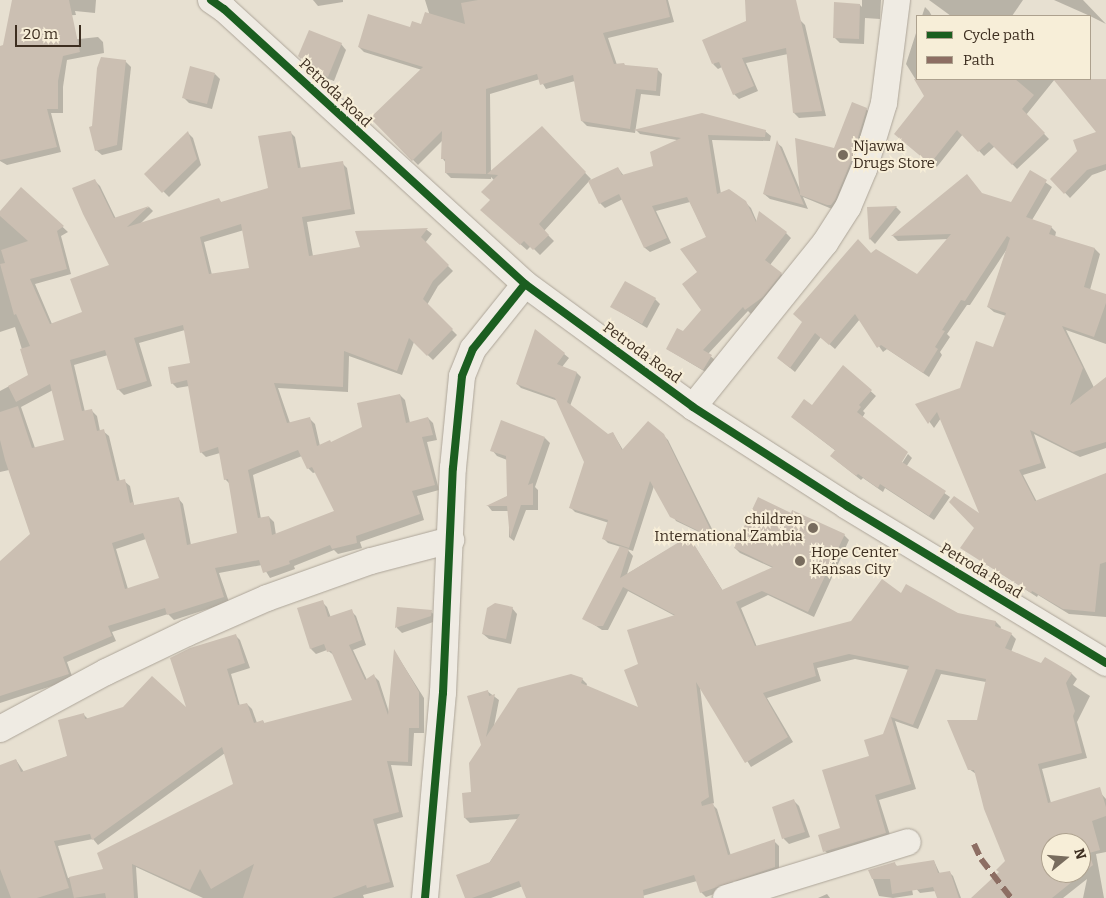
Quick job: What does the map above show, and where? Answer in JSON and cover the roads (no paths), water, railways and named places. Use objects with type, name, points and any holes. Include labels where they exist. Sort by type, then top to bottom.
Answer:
[{"type":"street","points":[[693,407],[825,243],[848,207],[864,169],[884,102],[897,0]]},
{"type":"street","name":"Petroda Road","points":[[221,3],[525,284],[693,407],[847,506],[1106,663]]},
{"type":"street","points":[[425,898],[443,693],[453,468],[462,376],[473,349],[525,284]]},
{"type":"street","points":[[0,729],[106,672],[187,632],[258,602],[371,561],[451,540]]},
{"type":"street","points":[[726,898],[908,842]]},
{"type":"place","name":"Njavwa Drugs Store","points":[[843,155]]},
{"type":"place","name":"children International Zambia","points":[[813,528]]},
{"type":"place","name":"Hope Center Kansas City","points":[[800,561]]}]
